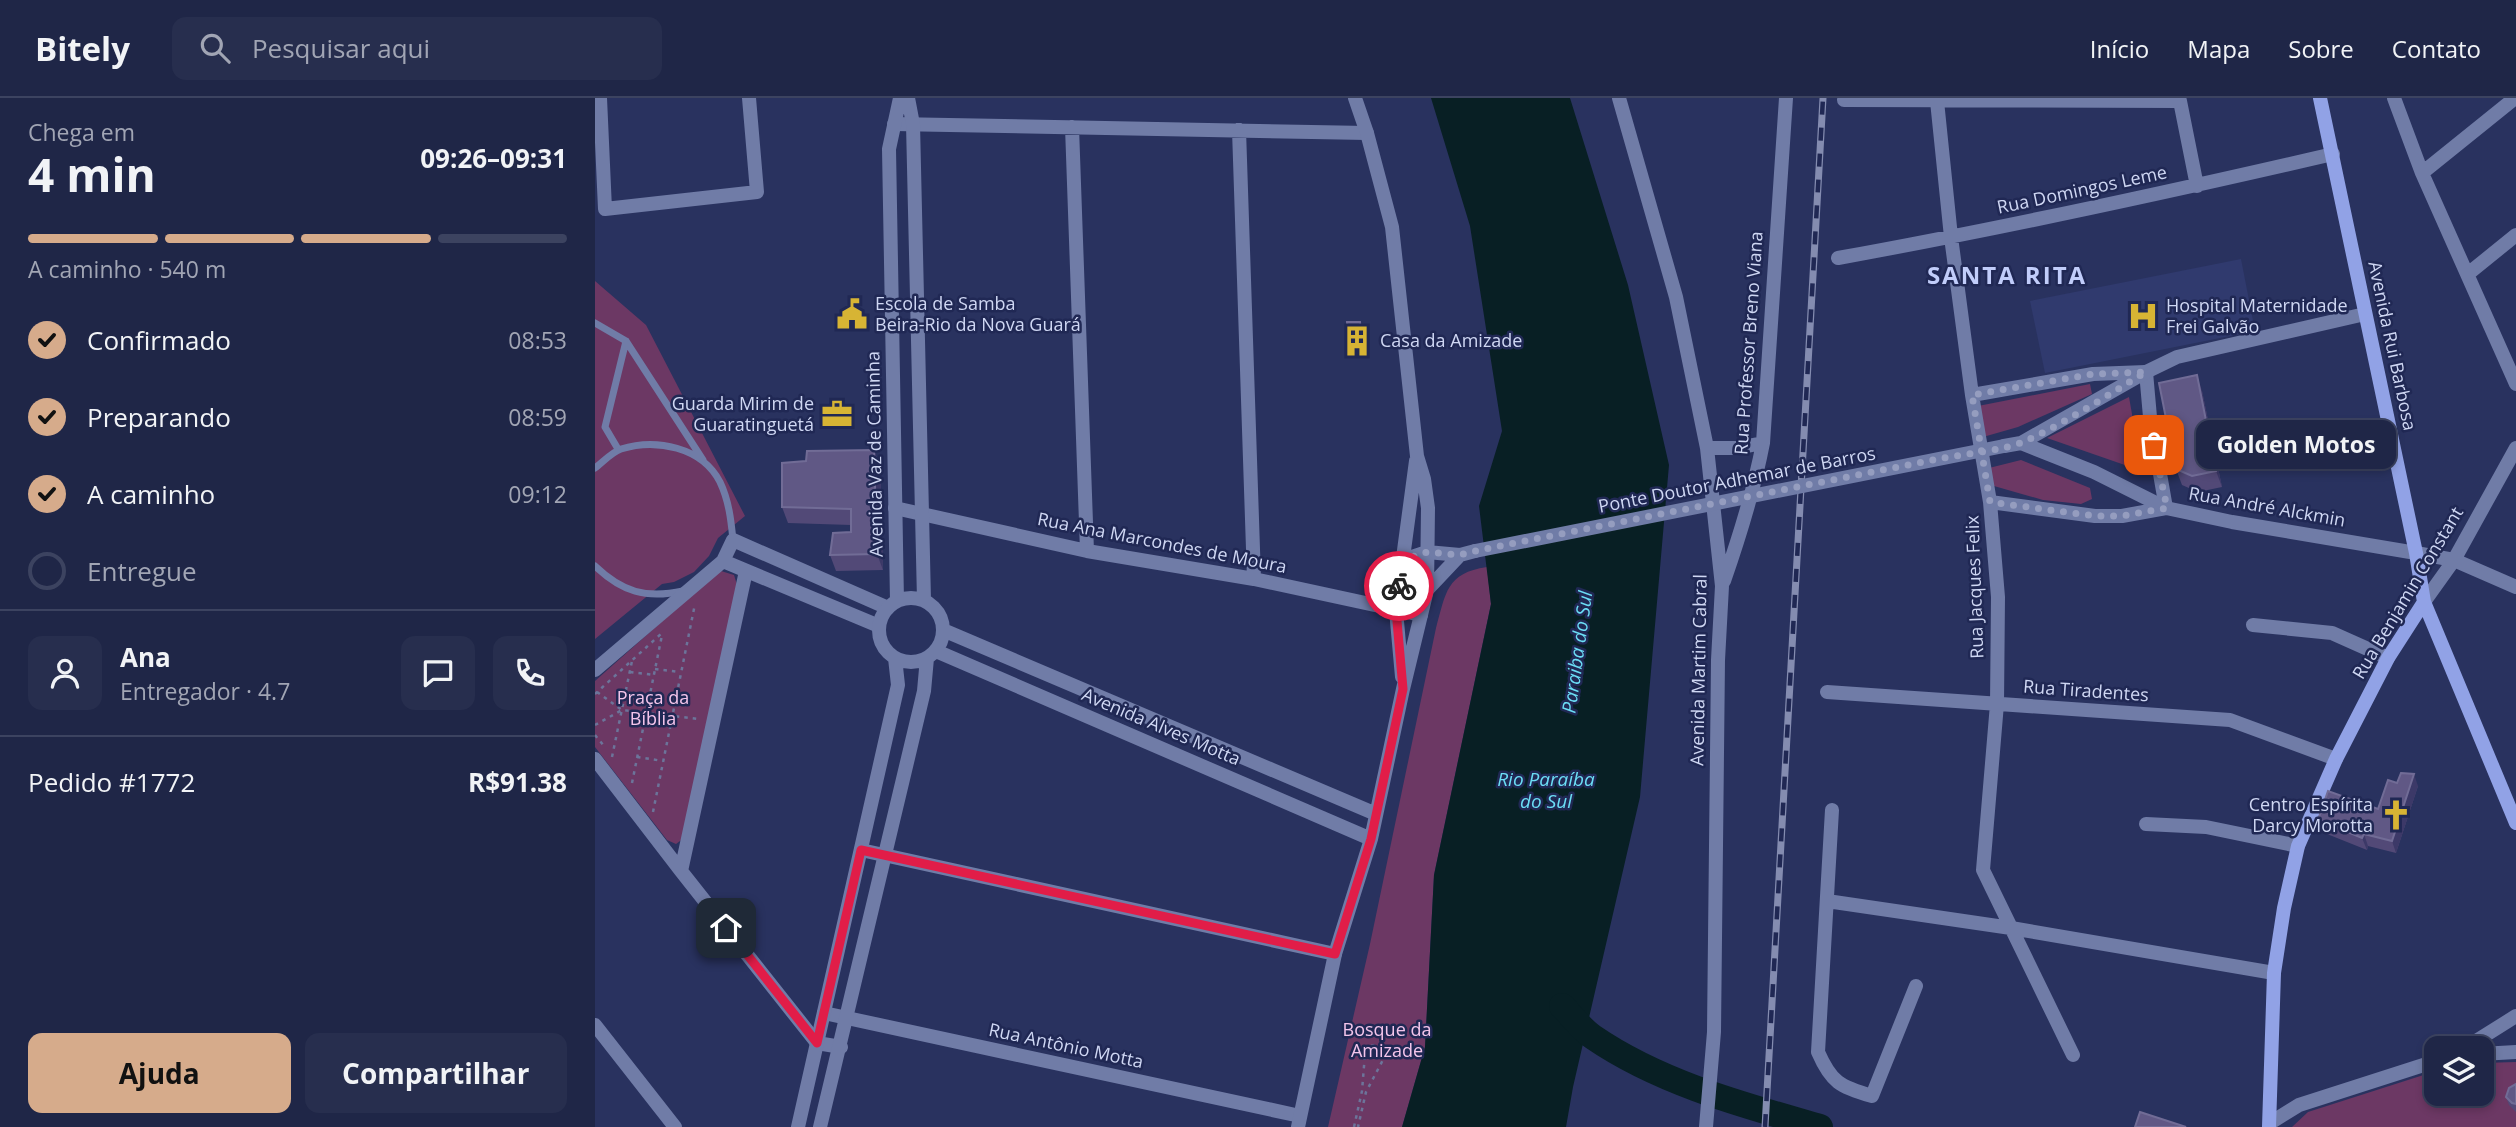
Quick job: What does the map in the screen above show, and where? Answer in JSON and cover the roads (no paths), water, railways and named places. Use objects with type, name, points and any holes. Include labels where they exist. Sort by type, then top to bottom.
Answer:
[{"type":"main road","name":"Avenida Rui Barbosa","points":[[2320,98],[2424,601],[2516,823]]},
{"type":"main road","name":"Rua Benjamin Constant","points":[[2270,1126],[2274,973],[2284,908],[2298,846],[2336,759],[2388,657],[2424,601]]},
{"type":"street","points":[[600,98],[605,209],[757,192],[750,98]]},
{"type":"street","name":"Avenida Vaz de Caminha","points":[[892,605],[895,508],[889,149],[900,98]]},
{"type":"street","points":[[908,98],[913,124],[923,600]]},
{"type":"street","points":[[1299,1121],[1335,954],[1371,839],[1427,590],[1428,509],[1424,479],[1417,456],[1392,227],[1355,98]]},
{"type":"street","name":"Avenida Martim Cabral","points":[[1619,98],[1676,297],[1707,448],[1722,586],[1718,660],[1714,1032],[1706,1127]]},
{"type":"street","name":"Rua Professor Breno Viana","points":[[1722,586],[1741,533],[1763,443],[1786,98]]},
{"type":"street","points":[[2394,98],[2422,173],[2469,273],[2516,384]]},
{"type":"street","points":[[2422,173],[2515,98]]},
{"type":"street","points":[[1845,100],[2180,101],[2197,186]]},
{"type":"street","name":"Rua Jacques Felix","points":[[1937,101],[1951,237],[1972,395],[1990,502],[1998,597],[1997,704],[1983,870],[2073,1055]]},
{"type":"street","points":[[894,124],[1367,133]]},
{"type":"street","points":[[1072,127],[1087,551]]},
{"type":"street","points":[[1239,130],[1254,579]]},
{"type":"street","name":"Rua Domingos Leme","points":[[1838,258],[2197,186],[2333,154]]},
{"type":"street","points":[[2469,273],[2516,235]]},
{"type":"street","points":[[2021,443],[2177,357],[2365,314]]},
{"type":"street","points":[[1972,395],[2093,374],[2146,372]]},
{"type":"street","points":[[2146,372],[2150,417],[2167,508]]},
{"type":"street","points":[[1707,448],[1737,449],[1763,443]]},
{"type":"street","points":[[2021,443],[2094,472],[2167,508]]},
{"type":"street","name":"Ponte Doutor Adhemar de Barros","points":[[1427,552],[1467,553],[2021,443]]},
{"type":"street","name":"Rua Benjamin Constant","points":[[2424,601],[2454,560],[2516,448]]},
{"type":"street","points":[[1403,689],[1396,610],[1417,456]]},
{"type":"street","name":"Rua André Alckmin","points":[[1990,502],[2095,516],[2122,516],[2167,508],[2232,522],[2454,560],[2516,587]]},
{"type":"street","name":"Rua Ana Marcondes de Moura","points":[[895,508],[1087,551],[1254,579],[1421,615]]},
{"type":"street","points":[[595,670],[723,561],[733,540],[892,605]]},
{"type":"street","points":[[1403,560],[1427,552]]},
{"type":"street","points":[[1427,590],[1467,553]]},
{"type":"street","points":[[723,561],[879,626]]},
{"type":"street","points":[[681,871],[746,571]]},
{"type":"street","points":[[820,1127],[841,1047],[931,655],[942,640],[941,619],[934,607],[923,600],[908,598],[892,605],[879,626],[880,637],[886,650],[895,658],[911,663],[931,655]]},
{"type":"street","points":[[2253,625],[2332,633],[2388,657]]},
{"type":"street","name":"Avenida Alves Motta","points":[[943,630],[1376,814]]},
{"type":"street","name":"Avenida Alves Motta","points":[[931,655],[1147,743],[1371,839]]},
{"type":"street","points":[[798,1127],[898,685],[895,658]]},
{"type":"street","name":"Rua Tiradentes","points":[[1827,692],[2230,720],[2336,759]]},
{"type":"street","points":[[1147,743],[1158,721]]},
{"type":"street","points":[[595,759],[817,1043],[841,1047]]},
{"type":"street","points":[[1832,810],[1818,1052],[1829,1076],[1849,1089],[1872,1096],[1916,986]]},
{"type":"street","points":[[2146,824],[2206,827],[2298,846]]},
{"type":"street","points":[[861,850],[1335,954]]},
{"type":"street","points":[[1827,901],[2011,928],[2274,973]]},
{"type":"street","name":"Rua Antônio Motta","points":[[824,1013],[1299,1121]]},
{"type":"street","points":[[2484,1036],[2516,1016]]},
{"type":"street","points":[[595,1025],[675,1127]]},
{"type":"street","points":[[2494,1053],[2516,1052]]},
{"type":"street","points":[[2270,1126],[2299,1105],[2424,1065]]},
{"type":"lane","points":[[595,323],[626,341],[719,481],[729,509],[733,540]]},
{"type":"lane","points":[[618,449],[605,427],[626,341]]},
{"type":"lane","points":[[595,468],[618,449],[647,444],[676,446],[703,460]]},
{"type":"lane","points":[[595,566],[612,582],[637,592],[665,595],[689,589]]},
{"type":"water","name":"Rio Paraíba do Sul","points":[[1431,98],[1570,98],[1628,285],[1669,465],[1640,797],[1566,1127],[1402,1127],[1425,1047],[1434,875],[1491,604],[1479,506],[1502,431],[1470,226]]},
{"type":"waterway","points":[[1562,1006],[1593,1037],[1646,1067],[1703,1091],[1820,1127]]},
{"type":"railway","points":[[1765,1127],[1823,98]]},
{"type":"place","name":"Escola de Samba Beira-Rio da Nova Guará","points":[[852,314]]},
{"type":"place","name":"Hospital Maternidade Frei Galvão","points":[[2143,316]]},
{"type":"place","name":"Casa da Amizade","points":[[1357,341]]},
{"type":"place","name":"Guarda Mirim de Guaratinguetá","points":[[837,414]]},
{"type":"place","name":"Golden Motos","points":[[2154,445]]},
{"type":"place","name":"Centro Espírita Darcy Morotta","points":[[2396,815]]},
{"type":"district","name":"SANTA RITA","points":[[2007,276]]},
{"type":"water label","name":"Paraiba do Sul","points":[[1577,652]]},
{"type":"park label","name":"Praça da Bíblia","points":[[653,708]]},
{"type":"park label","name":"Bosque da Amizade","points":[[1387,1040]]}]
